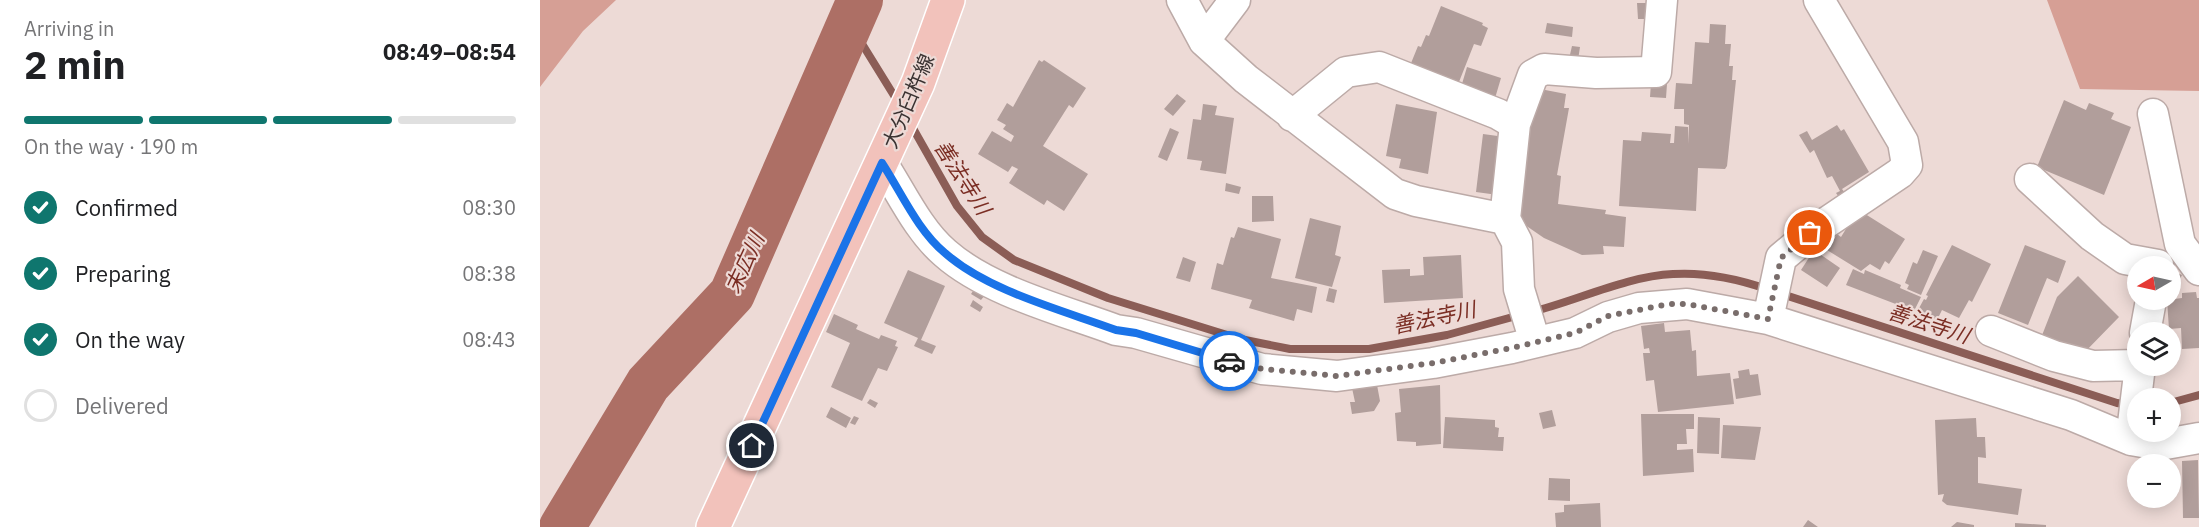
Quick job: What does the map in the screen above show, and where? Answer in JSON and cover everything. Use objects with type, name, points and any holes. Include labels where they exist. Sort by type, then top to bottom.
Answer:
[{"type":"main road","name":"大分臼杵線","points":[[713,527],[918,83],[948,0]]},
{"type":"street","points":[[1182,0],[1204,41],[1246,80],[1395,194],[1427,204],[1505,219]]},
{"type":"street","points":[[1204,41],[1235,0]]},
{"type":"street","points":[[1533,337],[1519,289],[1517,242],[1505,219],[1515,124],[1533,75],[1544,69],[1596,73],[1656,72],[1662,0]]},
{"type":"street","points":[[1768,314],[1781,258],[1810,233],[1900,173],[1907,165],[1903,142],[1819,0]]},
{"type":"street","points":[[1292,116],[1346,72],[1379,67],[1498,114],[1515,124]]},
{"type":"street","points":[[2153,114],[2180,244],[2199,270]]},
{"type":"street","points":[[885,157],[927,233],[943,252],[956,262],[1000,286],[1116,330],[1136,333],[1263,369],[1327,376],[1361,375],[1433,363],[1533,337],[1575,333],[1608,316],[1669,304],[1687,304],[1768,314],[2127,432]]},
{"type":"street","points":[[2030,179],[2092,236],[2127,259]]},
{"type":"street","points":[[2168,256],[2180,244]]},
{"type":"street","points":[[1991,331],[2054,356],[2093,366],[2127,369]]},
{"type":"street","points":[[2181,441],[2199,438]]},
{"type":"street","points":[[2153,442],[2160,445],[2177,442]]},
{"type":"shaded area","points":[[540,0],[616,0],[583,31],[540,87]]},
{"type":"shaded area","points":[[2047,0],[2199,0],[2199,91],[2080,89]]},
{"type":"building","points":[[1637,3],[1651,3],[1652,19],[1638,19]]},
{"type":"building","points":[[1441,6],[1483,23],[1482,25],[1488,28],[1481,46],[1474,44],[1455,92],[1407,73],[1418,46],[1421,47],[1426,35],[1429,36]]},
{"type":"building","points":[[1547,23],[1573,27],[1572,37],[1545,33]]},
{"type":"building","points":[[1710,24],[1726,25],[1725,44],[1731,44],[1729,66],[1733,66],[1732,80],[1736,80],[1727,166],[1725,169],[1698,168],[1696,211],[1619,206],[1623,140],[1641,141],[1642,132],[1671,134],[1670,143],[1674,143],[1675,126],[1688,127],[1688,144],[1689,125],[1684,124],[1684,109],[1674,109],[1676,83],[1692,84],[1695,42],[1709,43]]},
{"type":"building","points":[[1572,46],[1580,47],[1578,60],[1569,59]]},
{"type":"building","points":[[1039,60],[1042,62],[1044,60],[1086,88],[1073,108],[1069,105],[1043,146],[1088,174],[1064,211],[1047,200],[1044,205],[1009,183],[1018,169],[1012,166],[1008,172],[978,154],[992,131],[1011,142],[1014,136],[1003,129],[1006,125],[997,120],[1007,103],[1013,107]]},
{"type":"building","points":[[1467,67],[1501,78],[1493,105],[1459,94]]},
{"type":"building","points":[[1651,83],[1667,84],[1666,98],[1650,97]]},
{"type":"building","points":[[1535,88],[1566,94],[1564,108],[1569,108],[1557,175],[1561,176],[1558,204],[1606,210],[1605,214],[1626,217],[1624,247],[1603,246],[1604,254],[1582,255],[1544,238],[1515,218]]},
{"type":"building","points":[[1177,94],[1186,101],[1173,116],[1164,109]]},
{"type":"building","points":[[2064,100],[2086,110],[2089,103],[2114,113],[2111,119],[2131,127],[2104,195],[2037,167]]},
{"type":"building","points":[[1203,104],[1217,106],[1215,115],[1234,118],[1226,174],[1200,170],[1202,161],[1187,159],[1193,119],[1201,120]]},
{"type":"building","points":[[1396,104],[1437,112],[1428,174],[1399,168],[1401,159],[1386,156]]},
{"type":"building","points":[[1837,125],[1841,131],[1844,129],[1869,172],[1842,189],[1848,197],[1842,201],[1836,193],[1840,191],[1832,176],[1827,178],[1814,150],[1810,153],[1799,135],[1807,131],[1812,140]]},
{"type":"building","points":[[1170,128],[1179,132],[1167,161],[1158,157]]},
{"type":"building","points":[[1483,134],[1505,137],[1498,195],[1476,192]]},
{"type":"building","points":[[1226,183],[1241,187],[1239,194],[1225,191]]},
{"type":"building","points":[[1252,196],[1273,196],[1274,221],[1252,222]]},
{"type":"building","points":[[1862,212],[1905,239],[1889,264],[1885,261],[1880,270],[1870,264],[1861,271],[1827,250],[1837,234],[1841,237],[1854,216]]},
{"type":"building","points":[[1310,218],[1341,226],[1335,255],[1341,257],[1332,287],[1295,278]]},
{"type":"building","points":[[1238,227],[1281,239],[1271,278],[1317,287],[1312,313],[1297,309],[1294,321],[1249,308],[1252,300],[1211,289],[1217,263],[1223,265],[1231,237],[1234,238]]},
{"type":"building","points":[[1952,245],[1991,264],[1972,302],[1969,300],[1959,318],[1942,310],[1937,320],[1918,310],[1924,299],[1926,300],[1928,296],[1926,295]]},
{"type":"building","points":[[2025,245],[2066,261],[2058,283],[2047,278],[2028,325],[1998,313]]},
{"type":"building","points":[[1814,250],[1840,268],[1827,287],[1801,270]]},
{"type":"building","points":[[1923,250],[1938,256],[1921,295],[1907,289],[1909,285],[1905,283],[1913,262],[1917,264]]},
{"type":"building","points":[[1461,255],[1463,298],[1384,303],[1382,270],[1410,269],[1410,276],[1424,275],[1423,257]]},
{"type":"building","points":[[1183,257],[1196,262],[1190,282],[1176,278]]},
{"type":"building","points":[[1853,269],[1864,274],[1865,270],[1901,285],[1900,288],[1921,297],[1914,311],[1846,285]]},
{"type":"building","points":[[908,270],[945,286],[921,340],[936,346],[932,354],[914,346],[918,338],[884,323]]},
{"type":"building","points":[[2078,276],[2119,317],[2080,357],[2039,343],[2057,297]]},
{"type":"building","points":[[975,288],[985,295],[981,300],[971,294]]},
{"type":"building","points":[[1329,288],[1337,290],[1334,303],[1326,301]]},
{"type":"building","points":[[2196,292],[2199,298],[2199,348],[2182,349],[2181,322],[2169,322],[2168,310],[2181,310],[2182,293]]},
{"type":"building","points":[[973,300],[983,307],[980,312],[970,306]]},
{"type":"building","points":[[834,314],[858,325],[856,329],[879,339],[881,335],[897,341],[895,346],[898,347],[887,371],[878,368],[862,401],[831,387],[850,343],[826,332]]},
{"type":"building","points":[[1664,323],[1665,332],[1690,330],[1692,351],[1696,350],[1697,376],[1730,373],[1734,404],[1658,412],[1654,380],[1646,381],[1643,353],[1650,353],[1649,348],[1644,349],[1641,326]]},
{"type":"building","points":[[1749,369],[1750,375],[1758,374],[1761,395],[1736,399],[1733,379],[1739,378],[1738,371]]},
{"type":"building","points":[[1377,385],[1380,401],[1374,411],[1352,414],[1350,402],[1355,402],[1352,388]]},
{"type":"building","points":[[1440,385],[1441,444],[1416,446],[1416,442],[1397,441],[1395,413],[1401,412],[1399,389]]},
{"type":"building","points":[[870,399],[878,403],[875,408],[867,403]]},
{"type":"building","points":[[831,407],[851,418],[846,428],[826,417]]},
{"type":"building","points":[[1552,410],[1556,426],[1543,429],[1539,413]]},
{"type":"building","points":[[1641,414],[1694,414],[1694,429],[1686,429],[1687,444],[1677,444],[1677,450],[1693,449],[1694,472],[1643,476]]},
{"type":"building","points":[[854,416],[859,418],[855,425],[850,423]]},
{"type":"building","points":[[1445,417],[1495,420],[1495,427],[1499,428],[1498,437],[1504,437],[1503,451],[1443,448]]},
{"type":"building","points":[[1698,417],[1720,418],[1719,454],[1697,453]]},
{"type":"building","points":[[1976,418],[1977,437],[1985,437],[1986,458],[1978,457],[1978,483],[2022,489],[2018,515],[1947,505],[1942,501],[1944,494],[1938,495],[1935,420]]},
{"type":"building","points":[[1723,425],[1761,427],[1755,460],[1721,458]]},
{"type":"building","points":[[2198,460],[2199,518],[2183,518],[2182,461]]},
{"type":"building","points":[[1549,478],[1570,479],[1570,501],[1548,500]]},
{"type":"building","points":[[1600,503],[1601,527],[1556,527],[1555,513],[1564,512],[1564,505]]},
{"type":"building","points":[[1808,520],[1818,527],[1803,527]]},
{"type":"building","points":[[1957,522],[1974,525],[1974,527],[1951,527]]},
{"type":"building","points":[[2015,523],[2046,525],[2046,527],[2015,527]]},
{"type":"waterway","name":"末広川","points":[[562,527],[648,384],[732,294],[860,0]]},
{"type":"waterway","name":"善法寺川","points":[[851,26],[898,102]]},
{"type":"waterway","name":"善法寺川","points":[[910,123],[957,206],[982,237],[1014,260],[1108,298],[1240,339],[1290,349],[1369,349],[1447,335],[1520,315]]},
{"type":"waterway","name":"善法寺川","points":[[1531,312],[1638,279],[1673,274],[1721,277],[1767,289]]},
{"type":"waterway","name":"善法寺川","points":[[1779,293],[2127,405]]},
{"type":"waterway","name":"善法寺川","points":[[2181,400],[2199,395]]},
{"type":"way so far","points":[[1229,361],[1284,372],[1327,376],[1361,375],[1557,338],[1575,333],[1608,316],[1639,308],[1687,304],[1768,319],[1781,258],[1810,233]]},
{"type":"route","points":[[752,446],[882,163],[927,233],[943,252],[956,262],[1000,286],[1116,330],[1136,333],[1229,361]]}]
